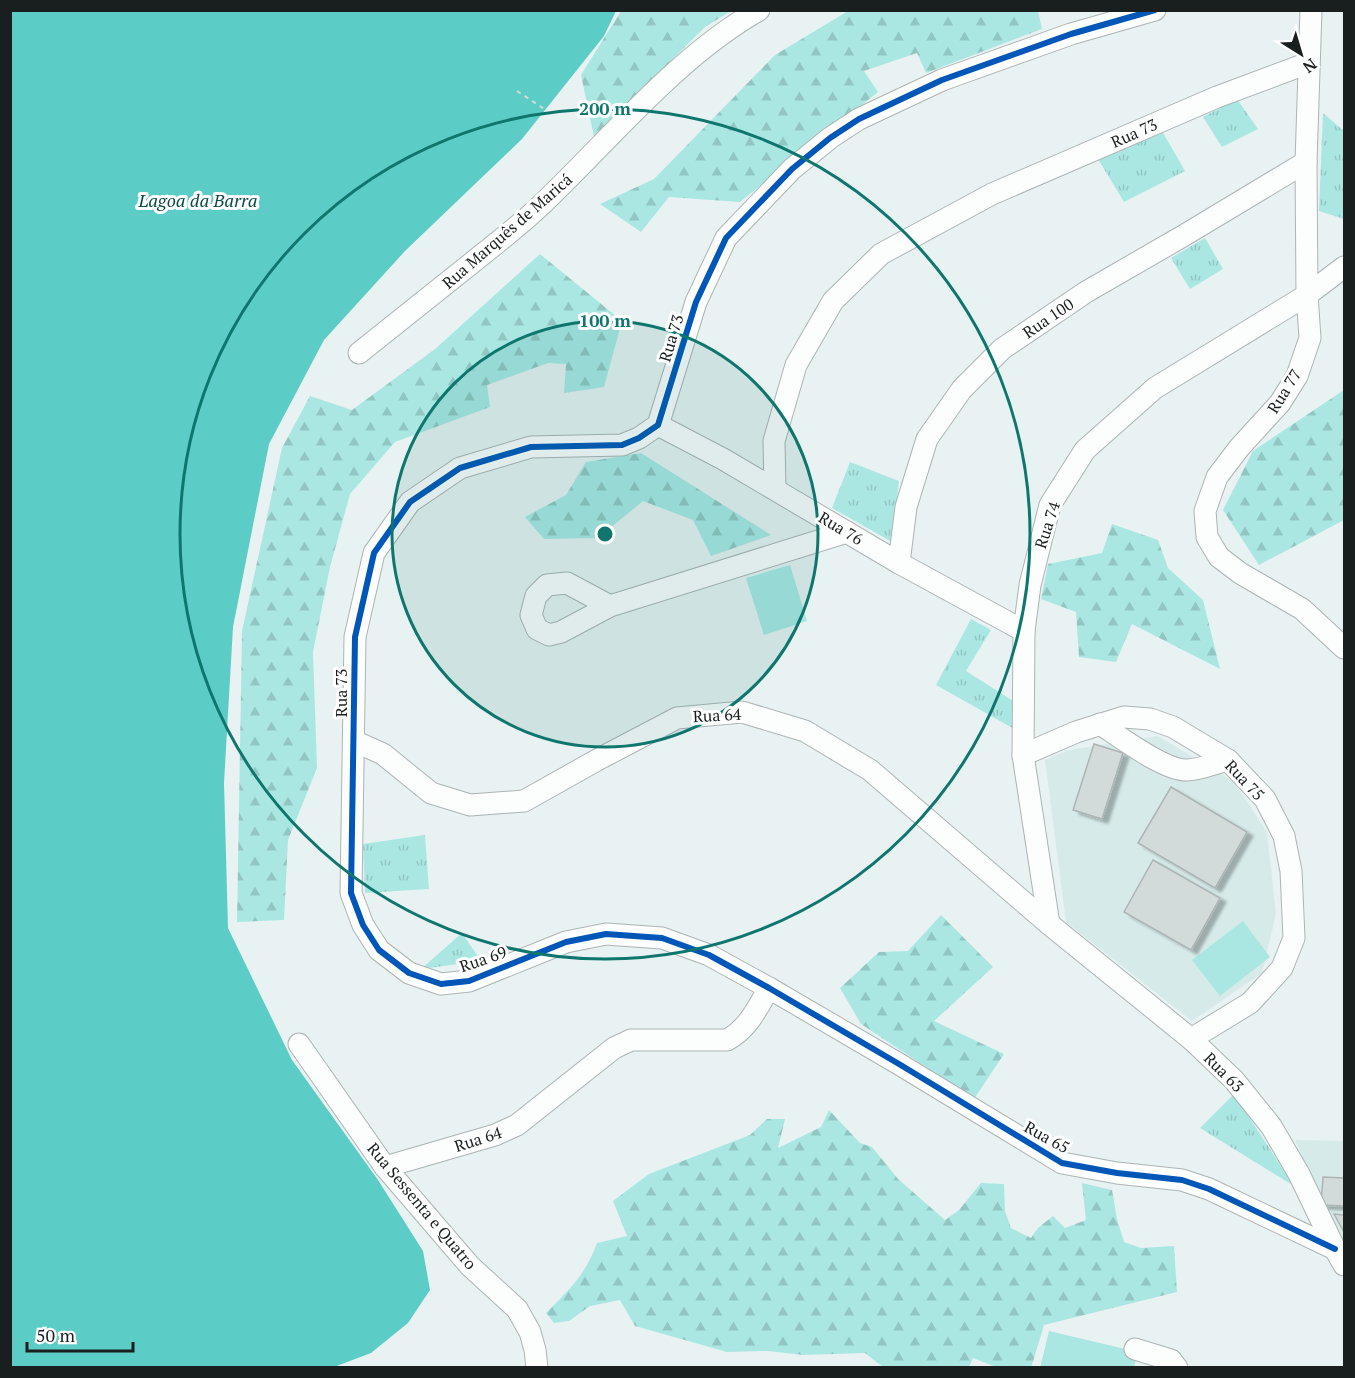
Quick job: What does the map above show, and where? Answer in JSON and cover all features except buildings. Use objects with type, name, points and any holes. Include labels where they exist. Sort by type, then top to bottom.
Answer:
[{"type":"street","name":"Rua Marquês de Maricá","points":[[359,352],[495,245],[538,208],[671,76],[716,40],[759,10]]},
{"type":"street","name":"Rua 73","points":[[354,741],[355,637],[374,553],[410,502],[460,468],[531,447],[622,445],[639,438],[658,425],[696,302],[726,238],[792,169],[830,138],[859,119],[942,80],[1071,34],[1155,10]]},
{"type":"street","name":"Rua 77","points":[[1311,10],[1306,162],[1306,295],[1310,339],[1297,376],[1280,403],[1239,448],[1217,477],[1205,511],[1207,537],[1219,557],[1240,573],[1302,609],[1344,648]]},
{"type":"street","name":"Rua 73","points":[[775,489],[774,441],[795,365],[832,301],[881,254],[992,194],[1217,97],[1308,63]]},
{"type":"street","name":"Rua 100","points":[[899,563],[906,507],[927,439],[962,389],[1002,349],[1086,292],[1306,162]]},
{"type":"street","name":"Rua 74","points":[[1048,924],[1023,755],[1024,631],[1030,585],[1050,505],[1085,450],[1155,388],[1306,295],[1344,267]]},
{"type":"street","name":"Rua 76","points":[[658,425],[723,459],[899,563],[1024,631]]},
{"type":"street","points":[[610,606],[847,532]]},
{"type":"street","name":"Rua 64","points":[[354,741],[383,754],[431,793],[470,805],[524,801],[677,718],[742,712],[805,730],[870,770],[1048,924]]},
{"type":"street","name":"Rua 75","points":[[1023,755],[1076,732],[1124,717],[1150,719],[1173,728],[1228,760],[1265,799],[1284,836],[1291,872],[1294,938],[1281,968],[1250,1003],[1191,1039]]},
{"type":"street","points":[[1100,724],[1161,763],[1176,769],[1188,770],[1228,760]]},
{"type":"street","name":"Rua 69","points":[[354,741],[351,893],[363,925],[379,950],[410,974],[441,984],[469,981],[566,942],[606,934],[662,938],[709,955],[769,988]]},
{"type":"street","name":"Rua 63","points":[[1048,924],[1191,1039],[1234,1080],[1271,1126],[1299,1174],[1340,1257]]},
{"type":"street","name":"Rua 64","points":[[386,1167],[495,1135],[517,1125],[614,1048],[631,1040],[727,1040],[737,1035],[746,1026],[769,988]]},
{"type":"street","name":"Rua 65","points":[[769,988],[1062,1163],[1117,1173],[1182,1180],[1209,1189],[1340,1257]]},
{"type":"street","name":"Rua Sessenta e Quatro","points":[[299,1044],[386,1167],[470,1266],[517,1309],[530,1332],[537,1368]]},
{"type":"street","points":[[1135,1349],[1171,1360],[1177,1368]]},
{"type":"path","points":[[517,91],[546,110]]},
{"type":"shaded area","points":[[1158,736],[1234,782],[1267,832],[1276,914],[1262,973],[1192,1021],[1066,922],[1045,760],[1069,750]]},
{"type":"shaded area","points":[[1295,1140],[1344,1141],[1344,1254],[1332,1223]]},
{"type":"green space","points":[[621,11],[731,11],[705,27],[594,137],[581,75]]},
{"type":"green space","points":[[848,11],[1038,11],[1042,29],[926,73],[917,53],[864,71],[878,92],[740,202],[669,197],[641,232],[600,204],[654,179],[775,55]]},
{"type":"green space","points":[[1237,99],[1258,129],[1222,147],[1203,117]]},
{"type":"green space","points":[[1323,113],[1344,131],[1344,219],[1319,211]]},
{"type":"green space","points":[[1162,131],[1185,171],[1124,202],[1098,159]]},
{"type":"green space","points":[[1205,238],[1223,269],[1190,289],[1171,258]]},
{"type":"green space","points":[[540,254],[622,321],[604,387],[564,393],[566,364],[548,363],[487,385],[490,407],[395,442],[350,494],[330,567],[313,652],[317,768],[288,840],[284,920],[237,922],[242,631],[282,448],[310,396],[352,410],[435,349]]},
{"type":"green space","points":[[1344,390],[1344,520],[1259,565],[1223,510],[1253,451]]},
{"type":"green space","points":[[641,453],[771,535],[711,556],[693,520],[643,501],[598,538],[544,539],[525,517],[566,495],[586,462]]},
{"type":"green space","points":[[850,462],[899,481],[892,542],[832,508]]},
{"type":"green space","points":[[1112,524],[1158,540],[1168,568],[1203,600],[1220,669],[1132,624],[1116,662],[1079,657],[1076,612],[1041,599],[1048,564],[1102,553]]},
{"type":"green space","points":[[790,565],[807,621],[764,635],[746,578]]},
{"type":"green space","points":[[971,619],[991,630],[966,671],[1018,704],[1016,730],[936,685]]},
{"type":"green space","points":[[425,835],[429,889],[365,893],[363,844]]},
{"type":"green space","points":[[941,915],[993,967],[934,1021],[1004,1054],[974,1099],[861,1024],[840,988],[879,952],[908,951]]},
{"type":"green space","points":[[1243,921],[1270,957],[1220,996],[1192,960]]},
{"type":"green space","points":[[462,933],[481,961],[421,969]]},
{"type":"green space","points":[[1234,1094],[1294,1186],[1200,1128]]},
{"type":"green space","points":[[829,1110],[860,1143],[872,1147],[898,1179],[945,1220],[959,1210],[981,1183],[1004,1184],[1005,1211],[1011,1228],[1031,1238],[1038,1228],[1053,1216],[1065,1228],[1086,1220],[1082,1183],[1112,1190],[1124,1242],[1141,1248],[1174,1246],[1177,1292],[1044,1325],[1031,1368],[996,1367],[973,1358],[969,1367],[883,1367],[865,1353],[803,1355],[768,1351],[727,1352],[635,1326],[620,1300],[590,1306],[569,1321],[554,1323],[546,1313],[582,1273],[597,1243],[627,1236],[613,1201],[649,1174],[750,1135],[767,1119],[785,1119],[778,1148],[821,1127]]},
{"type":"green space","points":[[1049,1331],[1138,1352],[1134,1367],[1040,1368]]},
{"type":"water","name":"Lagoa da Barra","points":[[10,11],[616,11],[604,36],[522,139],[405,251],[324,340],[269,444],[233,627],[224,783],[228,928],[292,1060],[378,1180],[423,1251],[430,1290],[408,1323],[371,1353],[334,1367],[11,1367]]},
{"type":"cycle path","points":[[1155,10],[1071,34],[942,80],[859,119],[830,138],[792,169],[726,238],[696,302],[658,425],[639,438],[622,445],[531,447],[460,468],[410,502],[374,553],[355,637],[351,893],[363,925],[379,950],[409,973],[441,984],[469,981],[566,942],[606,934],[662,938],[709,955],[899,1064],[1062,1163],[1117,1173],[1182,1180],[1209,1189],[1335,1249]]}]
